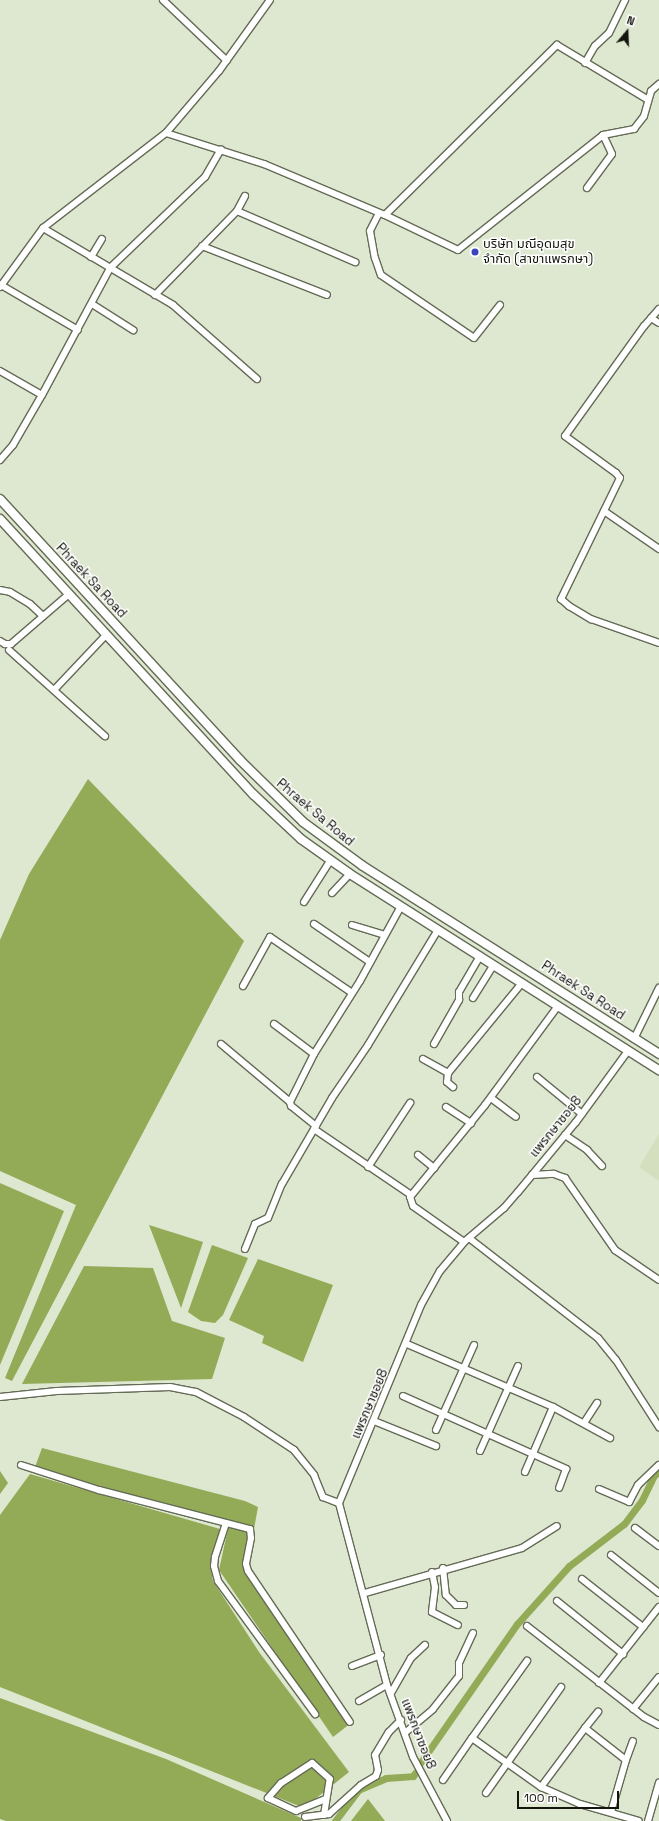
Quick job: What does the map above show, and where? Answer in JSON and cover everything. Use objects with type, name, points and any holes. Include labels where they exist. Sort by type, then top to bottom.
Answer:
[{"type":"main road","name":"Phraek Sa Road","points":[[0,499],[240,760],[303,822],[363,866],[659,1054]]},
{"type":"main road","name":"Phraek Sa Road","points":[[0,519],[253,794],[291,830],[330,861],[659,1070]]},
{"type":"main road","points":[[57,581],[67,572]]},
{"type":"street","points":[[163,0],[226,61]]},
{"type":"street","points":[[78,330],[1,286],[43,228],[166,133],[226,61],[270,0]]},
{"type":"street","points":[[585,63],[595,46],[609,34],[625,0]]},
{"type":"street","points":[[500,305],[474,338],[381,275],[375,258],[370,231],[382,214],[557,45],[647,99]]},
{"type":"street","points":[[166,133],[221,149],[264,164],[382,214],[458,250],[603,135],[634,129],[644,116],[647,99],[651,91],[659,84]]},
{"type":"street","points":[[587,188],[612,154],[603,135]]},
{"type":"street","points":[[0,460],[12,445],[42,395],[110,268],[205,177],[221,149]]},
{"type":"street","points":[[155,295],[237,212],[245,196]]},
{"type":"street","points":[[237,212],[355,262]]},
{"type":"street","points":[[43,228],[173,305],[257,379]]},
{"type":"street","points":[[91,257],[102,239]]},
{"type":"street","points":[[202,246],[327,295]]},
{"type":"street","points":[[92,304],[133,330]]},
{"type":"street","points":[[659,309],[565,436],[619,476],[619,481],[570,576],[561,599],[569,606],[591,619],[659,643]]},
{"type":"street","points":[[651,318],[659,323]]},
{"type":"street","points":[[0,371],[42,395]]},
{"type":"street","points":[[604,511],[659,549]]},
{"type":"street","points":[[0,590],[10,592],[30,604],[43,616]]},
{"type":"street","points":[[0,641],[5,644],[11,644],[69,594]]},
{"type":"street","points":[[54,690],[106,635]]},
{"type":"street","points":[[9,650],[106,736]]},
{"type":"street","points":[[304,902],[330,861]]},
{"type":"street","points":[[332,893],[350,874]]},
{"type":"street","points":[[290,1102],[314,1054],[352,993],[401,906]]},
{"type":"street","points":[[314,924],[370,962]]},
{"type":"street","points":[[352,924],[385,935]]},
{"type":"street","points":[[245,1249],[255,1224],[268,1218],[282,1184],[315,1128],[438,930]]},
{"type":"street","points":[[243,986],[270,936],[352,993]]},
{"type":"street","points":[[434,1044],[459,1000],[459,992],[480,956]]},
{"type":"street","points":[[473,998],[494,965]]},
{"type":"street","points":[[453,1087],[448,1082],[448,1072],[522,983]]},
{"type":"street","points":[[634,1039],[659,988]]},
{"type":"street","points":[[558,1006],[491,1098],[409,1199],[413,1206],[466,1240],[598,1338],[616,1360],[659,1427]]},
{"type":"street","points":[[274,1024],[314,1054]]},
{"type":"street","points":[[220,1044],[290,1102],[291,1106],[315,1128],[368,1167],[411,1195]]},
{"type":"street","name":"แพรกษาซอย8","points":[[447,1821],[422,1776],[387,1685],[364,1593],[339,1503],[421,1306],[436,1279],[466,1240],[504,1208],[566,1135],[628,1050]]},
{"type":"street","points":[[423,1059],[448,1072]]},
{"type":"street","points":[[537,1077],[582,1114]]},
{"type":"street","points":[[491,1098],[516,1117]]},
{"type":"street","points":[[368,1167],[410,1103]]},
{"type":"street","points":[[446,1107],[470,1123]]},
{"type":"street","points":[[566,1135],[587,1150],[602,1166]]},
{"type":"street","points":[[418,1155],[434,1168]]},
{"type":"street","points":[[532,1175],[554,1174],[565,1178],[615,1250],[659,1280]]},
{"type":"street","points":[[406,1344],[553,1408],[610,1438]]},
{"type":"street","points":[[436,1430],[462,1368],[474,1345]]},
{"type":"street","points":[[480,1451],[518,1366]]},
{"type":"street","points":[[0,1397],[58,1391],[166,1387],[196,1392],[253,1422],[294,1450],[314,1475],[323,1497],[339,1503]]},
{"type":"street","points":[[403,1396],[567,1469],[559,1488]]},
{"type":"street","points":[[584,1423],[597,1403]]},
{"type":"street","points":[[526,1472],[553,1408]]},
{"type":"street","points":[[374,1421],[436,1446]]},
{"type":"street","points":[[21,1465],[99,1490],[250,1529],[251,1538],[246,1564],[248,1571],[350,1722]]},
{"type":"street","points":[[599,1489],[629,1502],[638,1485],[659,1465]]},
{"type":"street","points":[[226,1523],[215,1557],[214,1566],[218,1581],[315,1714]]},
{"type":"street","points":[[364,1593],[443,1568],[522,1548],[557,1526]]},
{"type":"street","points":[[635,1528],[659,1546]]},
{"type":"street","points":[[611,1555],[659,1593]]},
{"type":"street","points":[[443,1568],[446,1596],[456,1605],[464,1605]]},
{"type":"street","points":[[432,1572],[435,1586],[432,1612],[458,1624]]},
{"type":"street","points":[[582,1579],[643,1627]]},
{"type":"street","points":[[557,1601],[622,1654]]},
{"type":"street","points":[[599,1683],[659,1607]]},
{"type":"street","points":[[528,1626],[633,1709],[659,1725]]},
{"type":"street","points":[[406,1732],[433,1709],[460,1676],[459,1663],[473,1633]]},
{"type":"street","points":[[391,1693],[412,1658],[424,1645]]},
{"type":"street","points":[[352,1666],[380,1655]]},
{"type":"street","points":[[443,1780],[527,1661]]},
{"type":"street","points":[[633,1709],[659,1677]]},
{"type":"street","points":[[359,1701],[387,1685]]},
{"type":"street","points":[[486,1793],[506,1762],[561,1687]]},
{"type":"street","points":[[541,1788],[598,1712]]},
{"type":"street","points":[[305,1817],[330,1814],[361,1785],[376,1776],[378,1770],[375,1755],[389,1732],[401,1720]]},
{"type":"street","points":[[585,1728],[626,1760]]},
{"type":"street","points":[[472,1738],[541,1788],[580,1804],[638,1821]]},
{"type":"street","points":[[611,1812],[633,1741]]},
{"type":"street","points":[[324,1814],[325,1799],[330,1779],[312,1763],[281,1783],[268,1798],[296,1811],[325,1799]]},
{"type":"street","points":[[648,1821],[659,1783]]},
{"type":"shaded area","points":[[88,779],[244,941],[12,1381],[5,1378],[76,1205],[0,1171],[0,940],[29,874]]},
{"type":"shaded area","points":[[659,1134],[659,1181],[639,1167]]},
{"type":"shaded area","points":[[0,1183],[64,1211],[0,1365]]},
{"type":"shaded area","points":[[149,1225],[203,1242],[181,1308]]},
{"type":"shaded area","points":[[212,1245],[248,1258],[223,1315],[215,1323],[201,1321],[188,1312]]},
{"type":"shaded area","points":[[258,1259],[333,1285],[303,1362],[262,1343],[264,1336],[229,1320]]},
{"type":"shaded area","points":[[84,1266],[153,1268],[172,1321],[225,1338],[212,1379],[22,1384]]},
{"type":"shaded area","points":[[42,1448],[245,1501],[258,1507],[247,1567],[351,1723],[333,1737],[219,1570],[229,1524],[35,1467]]},
{"type":"shaded area","points":[[0,1471],[8,1483],[0,1494]]},
{"type":"shaded area","points":[[30,1474],[220,1529],[210,1563],[213,1581],[259,1652],[349,1772],[304,1808],[0,1687],[0,1515]]},
{"type":"shaded area","points":[[0,1698],[166,1759],[301,1818],[301,1821],[6,1821],[0,1819]]},
{"type":"shaded area","points":[[368,1799],[385,1821],[351,1821]]},
{"type":"waterway","points":[[421,1762],[517,1624],[569,1566],[624,1524],[642,1500],[654,1475],[659,1472]]},
{"type":"waterway","points":[[335,1821],[358,1790],[386,1778],[413,1776],[415,1773]]},
{"type":"place","name":"บริษัท มณีอุดมสุข จำกัด (สาขาแพรกษา)","points":[[475,252]]}]
